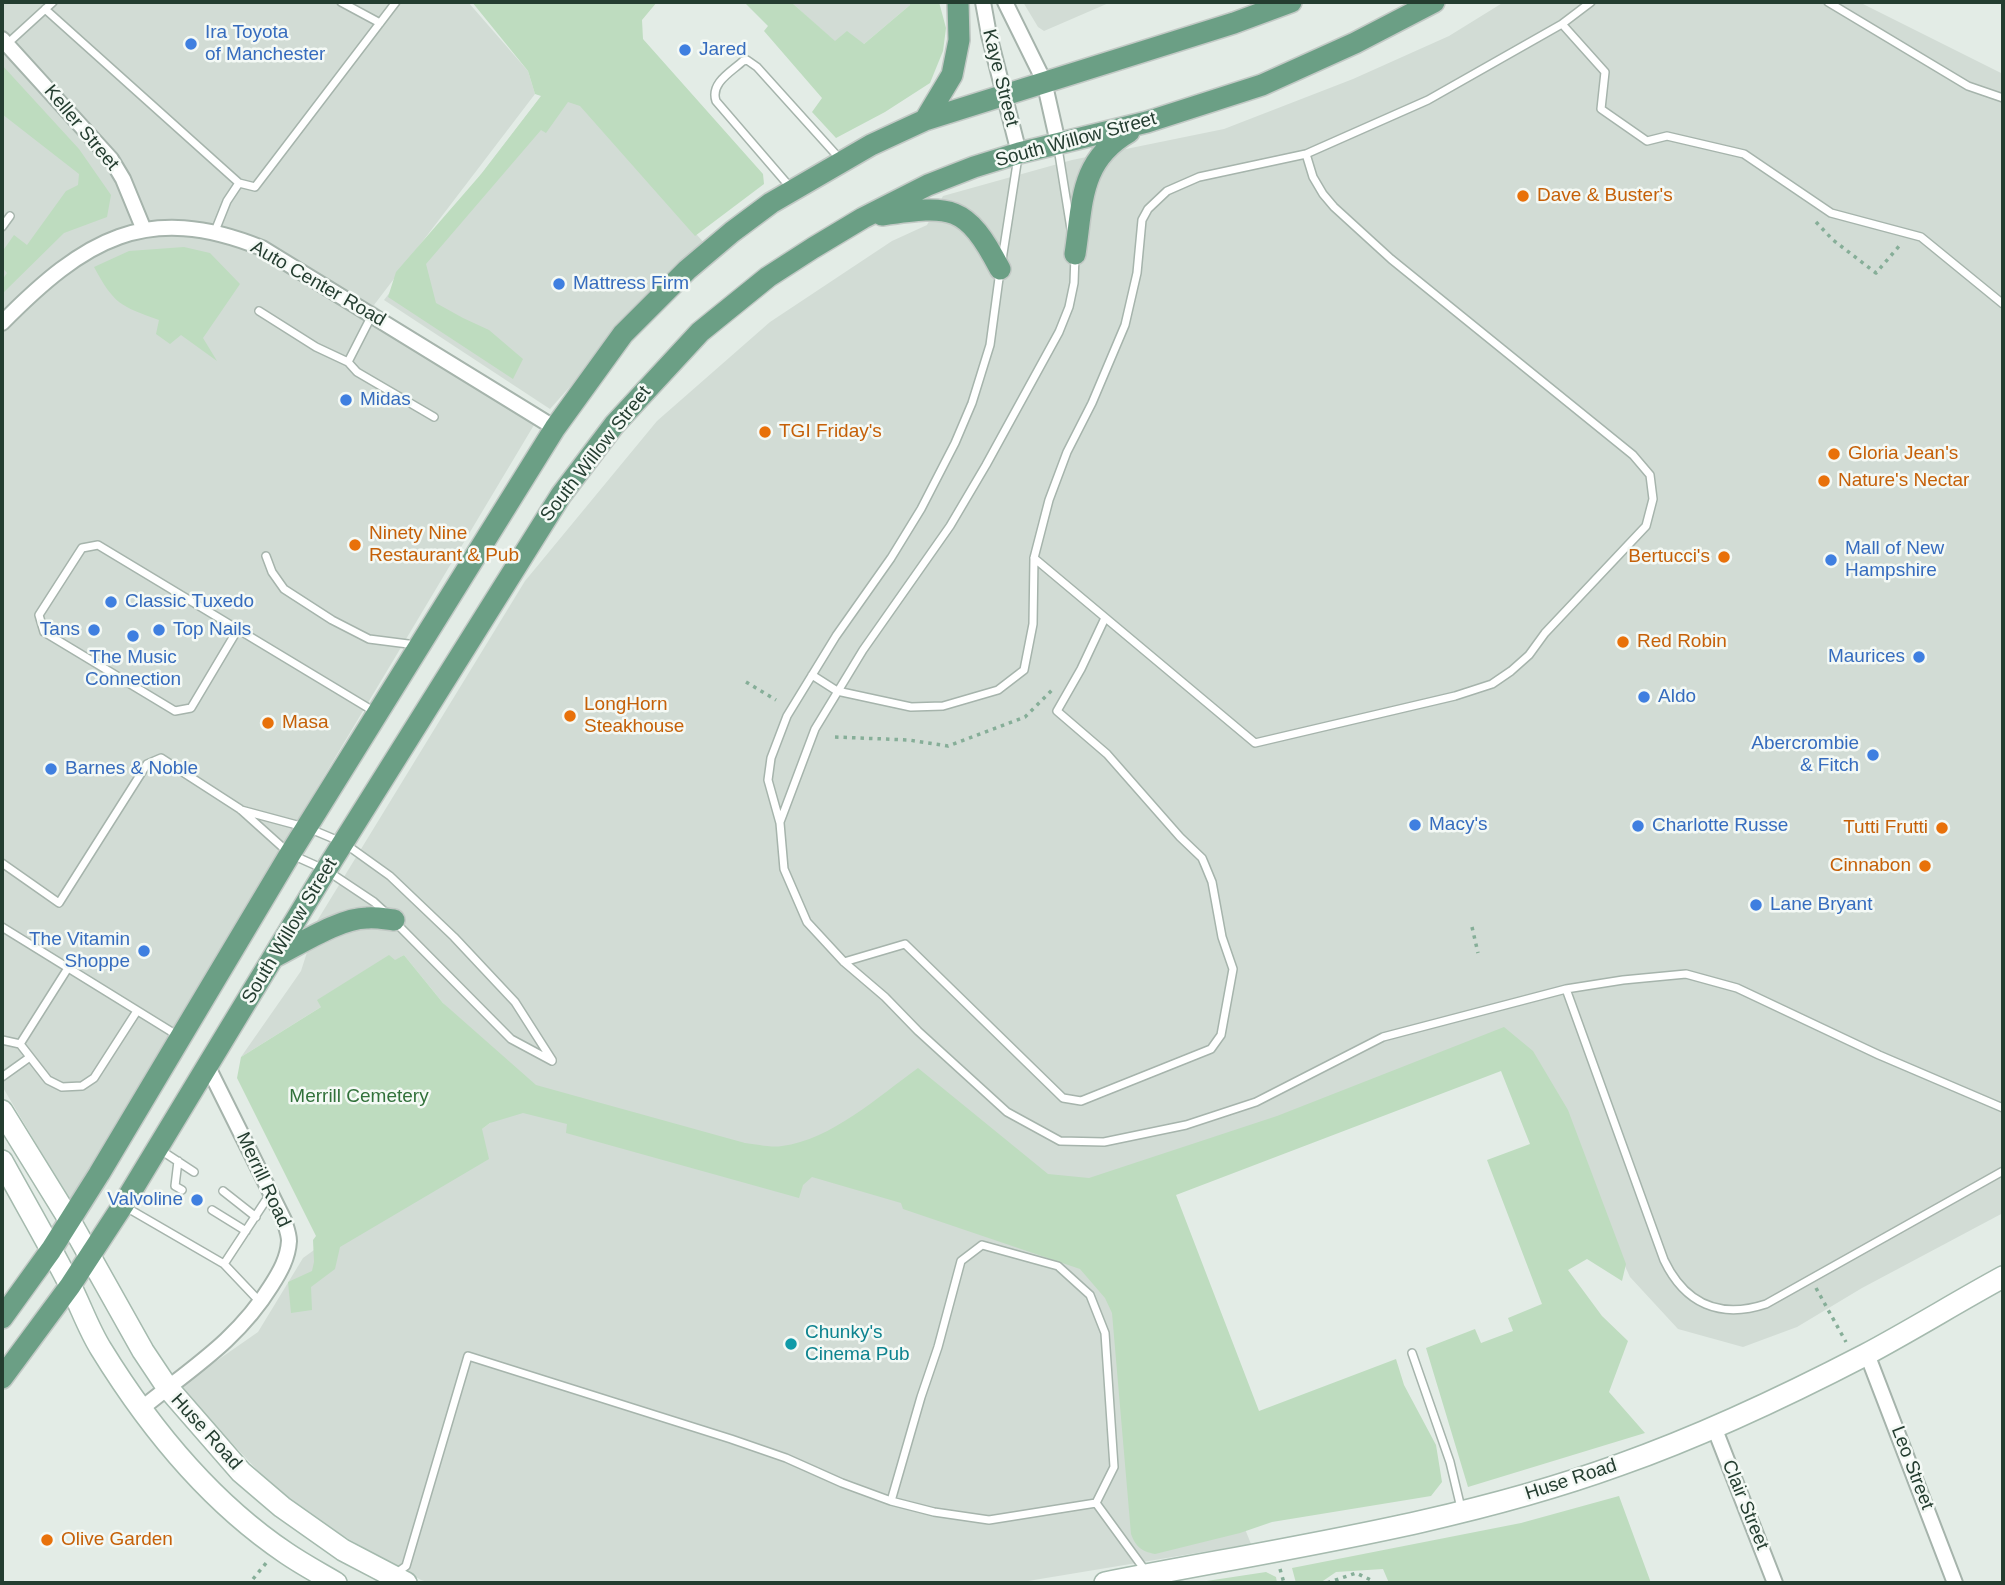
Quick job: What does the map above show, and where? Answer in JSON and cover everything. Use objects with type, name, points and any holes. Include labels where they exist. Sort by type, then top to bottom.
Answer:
[{"type":"main road","points":[[925,120],[953,75],[959,40],[958,2]]},
{"type":"main road","name":"South Willow Street","points":[[2,1318],[70,1221],[290,854],[555,428],[623,334],[732,233],[793,190],[895,133],[925,120],[1291,2]]},
{"type":"main road","name":"South Willow Street","points":[[2,1378],[91,1256],[533,537],[614,425],[668,364],[731,305],[768,277],[863,218],[928,185],[1018,153],[1147,122],[1262,85],[1342,49],[1434,2]]},
{"type":"main road","points":[[1075,254],[1086,185],[1097,158],[1111,142],[1147,122]]},
{"type":"main road","points":[[863,218],[923,209],[953,213],[966,219],[977,229],[1000,269]]},
{"type":"main road","points":[[276,956],[339,925],[364,917],[394,920]]},
{"type":"street","name":"Kaye Street","points":[[983,2],[1018,153]]},
{"type":"street","name":"Kaye Street","points":[[1005,2],[1044,81],[1058,143]]},
{"type":"street","name":"Keller Street","points":[[4,41],[111,159],[123,179],[144,229]]},
{"type":"street","name":"Auto Center Road","points":[[2,323],[23,301],[73,259],[111,240],[144,229],[167,227],[215,231],[262,248],[555,428]]},
{"type":"street","name":"Merrill Road","points":[[141,1409],[229,1340],[261,1303],[287,1257],[289,1238],[284,1220],[207,1065]]},
{"type":"street","name":"Huse Road","points":[[2,1111],[91,1256],[143,1351],[167,1388],[241,1472],[282,1507],[343,1550],[399,1577]]},
{"type":"street","name":"Huse Road","points":[[2,1161],[70,1286],[99,1346],[141,1409],[174,1451],[226,1504],[285,1553],[336,1583]]},
{"type":"street","name":"Huse Road","points":[[1105,1583],[1345,1538],[1462,1512],[1617,1466],[1714,1427],[1857,1349],[2003,1277]]},
{"type":"street","name":"Leo Street","points":[[1857,1349],[1955,1583]]},
{"type":"street","name":"Clair Street","points":[[1714,1427],[1775,1583]]},
{"type":"lane","points":[[4,41],[53,2]]},
{"type":"lane","points":[[341,2],[380,23]]},
{"type":"lane","points":[[45,9],[239,183],[255,187],[396,2]]},
{"type":"lane","points":[[812,676],[837,691],[911,707],[953,704],[998,690],[1024,670],[1033,624],[1034,558],[1049,500],[1067,452],[1092,403],[1125,325],[1137,273],[1142,220],[1148,209],[1167,191],[1199,177],[1306,155],[1428,100],[1562,24],[1591,2]]},
{"type":"lane","points":[[1828,2],[1968,86],[2003,98]]},
{"type":"lane","points":[[1562,24],[1605,72],[1601,109],[1647,141],[1667,136],[1744,154],[1831,214],[1921,237],[2003,304]]},
{"type":"lane","points":[[793,190],[716,101],[716,85],[743,61],[747,60],[757,67],[842,162]]},
{"type":"lane","points":[[780,823],[815,729],[863,650],[950,526],[1059,332],[1069,307],[1074,283],[1075,254],[1058,143]]},
{"type":"lane","points":[[1018,153],[989,345],[972,403],[955,443],[909,528],[836,636],[787,716],[771,758],[768,780],[780,823],[783,869],[807,922],[844,962],[1007,1112],[1060,1141],[1104,1142],[1186,1125],[1256,1102],[1383,1037],[1566,989],[1686,974],[1727,985],[1786,1009],[1902,1065],[2003,1108]]},
{"type":"lane","points":[[1034,558],[1255,743],[1455,696],[1492,684],[1529,656],[1545,633],[1646,526],[1653,499],[1650,475],[1633,455],[1391,259],[1334,207],[1323,194],[1306,155]]},
{"type":"lane","points":[[215,231],[227,201],[239,183]]},
{"type":"lane","points":[[2,227],[10,216]]},
{"type":"lane","points":[[259,311],[348,362],[357,372],[434,417]]},
{"type":"lane","points":[[348,362],[372,315]]},
{"type":"lane","points":[[239,629],[191,708],[175,711],[44,632],[39,615],[82,548],[98,545],[239,629],[378,714]]},
{"type":"lane","points":[[266,556],[272,572],[284,589],[332,620],[369,639],[420,646]]},
{"type":"lane","points":[[844,962],[905,944],[1063,1098],[1081,1101],[1211,1049],[1221,1035],[1233,969],[1222,937],[1212,881],[1205,865],[1107,754],[1057,712],[1105,618]]},
{"type":"lane","points":[[2,863],[60,903],[147,764],[161,758],[240,809],[290,854],[326,870],[374,902],[511,1039],[552,1061],[515,1002],[410,893],[367,857],[344,843],[308,828],[240,809]]},
{"type":"lane","points":[[2,928],[180,1037]]},
{"type":"lane","points":[[20,1044],[68,968]]},
{"type":"lane","points":[[1566,989],[1664,1260],[1679,1287],[1707,1305],[1741,1310],[1766,1304],[2003,1171]]},
{"type":"lane","points":[[2,1040],[20,1044],[48,1080],[62,1087],[82,1086],[94,1078],[138,1011]]},
{"type":"lane","points":[[2,1077],[30,1057]]},
{"type":"lane","points":[[157,1147],[194,1172]]},
{"type":"lane","points":[[178,1161],[175,1186],[182,1191]]},
{"type":"lane","points":[[223,1191],[256,1217]]},
{"type":"lane","points":[[224,1264],[271,1193]]},
{"type":"lane","points":[[123,1205],[224,1264],[261,1303]]},
{"type":"lane","points":[[212,1210],[246,1231]]},
{"type":"lane","points":[[891,1501],[921,1397],[939,1347],[961,1261],[982,1245],[1058,1266],[1090,1296],[1105,1333],[1114,1467],[1096,1503]]},
{"type":"lane","points":[[1412,1353],[1450,1462],[1462,1512]]},
{"type":"lane","points":[[413,1583],[399,1577],[468,1356],[731,1439],[786,1458],[891,1501],[934,1512],[989,1520],[1096,1503]]},
{"type":"lane","points":[[1096,1503],[1148,1575]]},
{"type":"path","points":[[1816,222],[1833,240],[1876,273],[1900,245]]},
{"type":"path","points":[[746,682],[776,700]]},
{"type":"path","points":[[835,737],[909,740],[948,746],[1025,717],[1052,690]]},
{"type":"path","points":[[1472,927],[1478,953]]},
{"type":"path","points":[[1812,1280],[1857,1349]]},
{"type":"path","points":[[253,1579],[270,1558]]},
{"type":"path","points":[[1327,1583],[1356,1573],[1373,1583]]},
{"type":"shaded area","points":[[2,2],[468,2],[528,71],[535,94],[374,305],[534,425],[70,1201],[2,1086]]},
{"type":"shaded area","points":[[791,2],[910,2],[910,5],[864,44],[835,42]]},
{"type":"shaded area","points":[[1023,2],[1111,2],[1044,31],[1038,27]]},
{"type":"shaded area","points":[[1504,2],[1859,2],[2003,74],[2003,1213],[1862,1288],[1797,1327],[1743,1347],[1678,1329],[1630,1277],[1546,1094],[1508,1045],[1075,1237],[1191,1394],[1251,1544],[1016,1583],[431,1583],[421,1580],[292,1507],[179,1387],[258,1332],[303,1258],[522,1100],[404,955],[241,1057],[301,971],[317,921],[525,581],[657,421],[770,322],[892,241],[927,225],[943,196],[1072,160],[1224,129],[1353,79],[1449,36]]},
{"type":"shaded area","points":[[546,90],[567,90],[706,245],[626,324],[550,409],[384,300]]},
{"type":"green space","points":[[472,2],[657,2],[642,20],[643,39],[763,174],[764,184],[695,236],[580,106],[568,102],[546,133],[541,130],[426,264],[436,303],[489,330],[523,359],[513,379],[388,297],[396,272],[482,173],[541,96],[535,94],[528,71]]},
{"type":"green space","points":[[744,2],[791,2],[835,41],[847,31],[864,44],[910,5],[910,2],[939,2],[946,28],[943,51],[930,83],[885,112],[836,138],[812,112],[822,98],[764,31],[768,26]]},
{"type":"green space","points":[[2,65],[79,149],[111,195],[107,217],[64,233],[2,294],[2,280],[7,273],[2,267],[2,252],[14,235],[27,245],[66,191],[78,185],[79,174],[2,114]]},
{"type":"green space","points":[[184,247],[210,253],[240,284],[203,338],[217,361],[181,335],[170,344],[156,334],[159,320],[119,302],[107,289],[94,267],[129,251]]},
{"type":"green space","name":"Merrill Cemetery","points":[[389,955],[395,960],[404,955],[443,1003],[536,1085],[745,1143],[778,1146],[800,1142],[836,1126],[918,1068],[1048,1174],[1089,1178],[1277,1116],[1504,1027],[1533,1051],[1568,1110],[1626,1264],[1622,1281],[1587,1259],[1568,1270],[1602,1316],[1628,1341],[1609,1392],[1645,1433],[1468,1487],[1426,1348],[1475,1329],[1481,1343],[1513,1331],[1508,1318],[1542,1304],[1487,1160],[1530,1144],[1501,1071],[1176,1195],[1259,1411],[1396,1359],[1404,1385],[1436,1445],[1442,1482],[1431,1496],[1272,1522],[1240,1533],[1155,1554],[1140,1548],[1131,1534],[1112,1313],[1105,1298],[1080,1269],[903,1209],[901,1203],[812,1177],[803,1185],[799,1198],[566,1133],[567,1124],[523,1113],[490,1123],[482,1129],[489,1159],[340,1247],[335,1269],[311,1287],[312,1310],[291,1313],[288,1282],[312,1271],[313,1240],[316,1236],[237,1078],[241,1057],[321,1007],[317,1000]]},
{"type":"green space","points":[[1619,1496],[1651,1583],[1389,1583],[1383,1569],[1336,1572],[1320,1583],[1296,1583],[1292,1568],[1521,1523]]},
{"type":"green space","points":[[1266,1572],[1276,1577],[1277,1583],[1200,1582]]},
{"type":"place","name":"Ira Toyota of Manchester","points":[[191,44]]},
{"type":"place","name":"Jared","points":[[685,50]]},
{"type":"place","name":"Dave & Buster's","points":[[1523,196]]},
{"type":"place","name":"Mattress Firm","points":[[559,284]]},
{"type":"place","name":"Midas","points":[[346,400]]},
{"type":"place","name":"TGI Friday's","points":[[765,432]]},
{"type":"place","name":"Gloria Jean's","points":[[1834,454]]},
{"type":"place","name":"Nature's Nectar","points":[[1824,481]]},
{"type":"place","name":"Ninety Nine Restaurant & Pub","points":[[355,545]]},
{"type":"place","name":"Bertucci's","points":[[1724,557]]},
{"type":"place","name":"Mall of New Hampshire","points":[[1831,560]]},
{"type":"place","name":"Classic Tuxedo","points":[[111,602]]},
{"type":"place","name":"Tans","points":[[94,630]]},
{"type":"place","name":"Top Nails","points":[[159,630]]},
{"type":"place","name":"The Music Connection","points":[[133,636]]},
{"type":"place","name":"Red Robin","points":[[1623,642]]},
{"type":"place","name":"Maurices","points":[[1919,657]]},
{"type":"place","name":"Aldo","points":[[1644,697]]},
{"type":"place","name":"LongHorn Steakhouse","points":[[570,716]]},
{"type":"place","name":"Masa","points":[[268,723]]},
{"type":"place","name":"Abercrombie & Fitch","points":[[1873,755]]},
{"type":"place","name":"Barnes & Noble","points":[[51,769]]},
{"type":"place","name":"Macy's","points":[[1415,825]]},
{"type":"place","name":"Charlotte Russe","points":[[1638,826]]},
{"type":"place","name":"Tutti Frutti","points":[[1942,828]]},
{"type":"place","name":"Cinnabon","points":[[1925,866]]},
{"type":"place","name":"Lane Bryant","points":[[1756,905]]},
{"type":"place","name":"The Vitamin Shoppe","points":[[144,951]]},
{"type":"place","name":"Valvoline","points":[[197,1200]]},
{"type":"place","name":"Chunky's Cinema Pub","points":[[791,1344]]},
{"type":"place","name":"Olive Garden","points":[[47,1540]]}]
